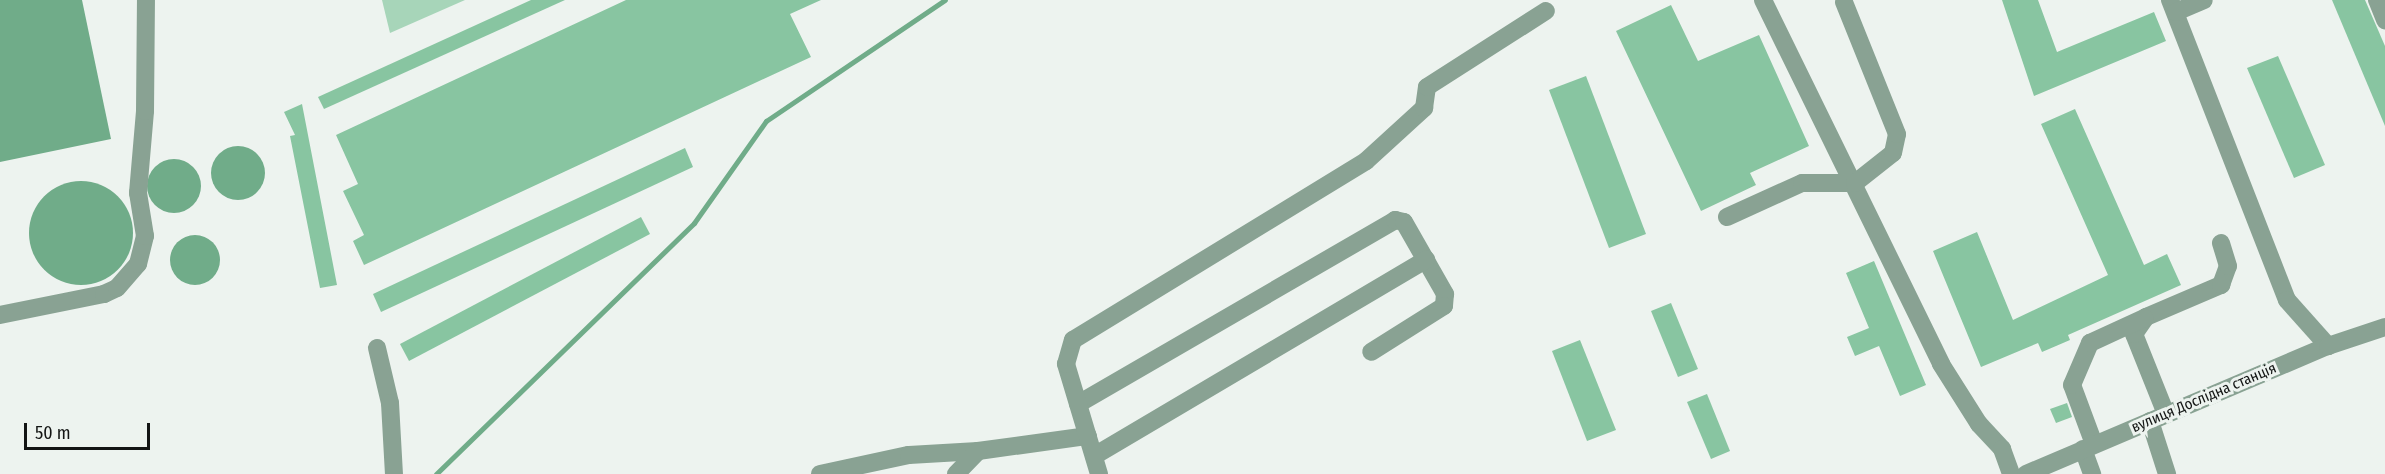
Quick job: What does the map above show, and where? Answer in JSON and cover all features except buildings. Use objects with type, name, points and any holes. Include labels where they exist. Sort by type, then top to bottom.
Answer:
[{"type":"street","points":[[0,315],[104,294],[117,288],[138,264],[145,236],[138,193],[145,111],[146,0]]},
{"type":"street","points":[[1763,0],[1855,183],[1941,364],[1979,424],[2002,449],[2011,474]]},
{"type":"street","points":[[2204,0],[2173,6],[2287,300],[2328,346]]},
{"type":"street","points":[[2376,0],[2385,20]]},
{"type":"street","points":[[1727,217],[1802,183],[1855,183],[1893,153],[1897,134],[1844,2]]},
{"type":"street","points":[[1099,474],[1066,364],[1073,340],[1366,161],[1424,108],[1427,87],[1546,11]]},
{"type":"street","points":[[1078,404],[1395,220],[1404,222],[1426,260],[1445,294],[1444,306],[1371,352]]},
{"type":"street","points":[[2092,474],[2089,446],[2072,385],[2090,343],[2221,285],[2229,266],[2221,243]]},
{"type":"street","points":[[1094,456],[1426,260]]},
{"type":"street","points":[[2146,317],[2134,334],[2158,417],[2167,474]]},
{"type":"street","name":"вулиця Дослідна станція","points":[[2026,474],[2328,346],[2385,327]]},
{"type":"street","points":[[377,348],[390,403],[394,474]]},
{"type":"street","points":[[820,474],[909,455],[978,451],[1088,436]]},
{"type":"street","points":[[956,474],[978,451]]},
{"type":"shaded area","points":[[0,0],[82,0],[111,139],[0,162]]},
{"type":"shaded area","points":[[382,0],[465,0],[390,33]]},
{"type":"shaded area","points":[[238,146],[248,148],[257,154],[263,163],[265,173],[263,183],[257,192],[248,198],[238,200],[228,198],[219,192],[213,183],[211,173],[213,163],[219,154],[228,148]]},
{"type":"shaded area","points":[[174,159],[184,161],[193,167],[199,176],[201,186],[199,196],[193,205],[184,211],[174,213],[164,211],[155,205],[149,196],[147,186],[149,176],[155,167],[164,161]]},
{"type":"shaded area","points":[[81,181],[101,185],[118,196],[129,213],[133,233],[129,253],[118,270],[101,281],[81,285],[61,281],[44,270],[33,253],[29,233],[33,213],[44,196],[61,185]]},
{"type":"shaded area","points":[[195,235],[213,242],[220,260],[213,278],[195,285],[177,278],[170,260],[177,242]]},
{"type":"waterway","points":[[436,474],[694,223],[766,121],[945,0]]}]
